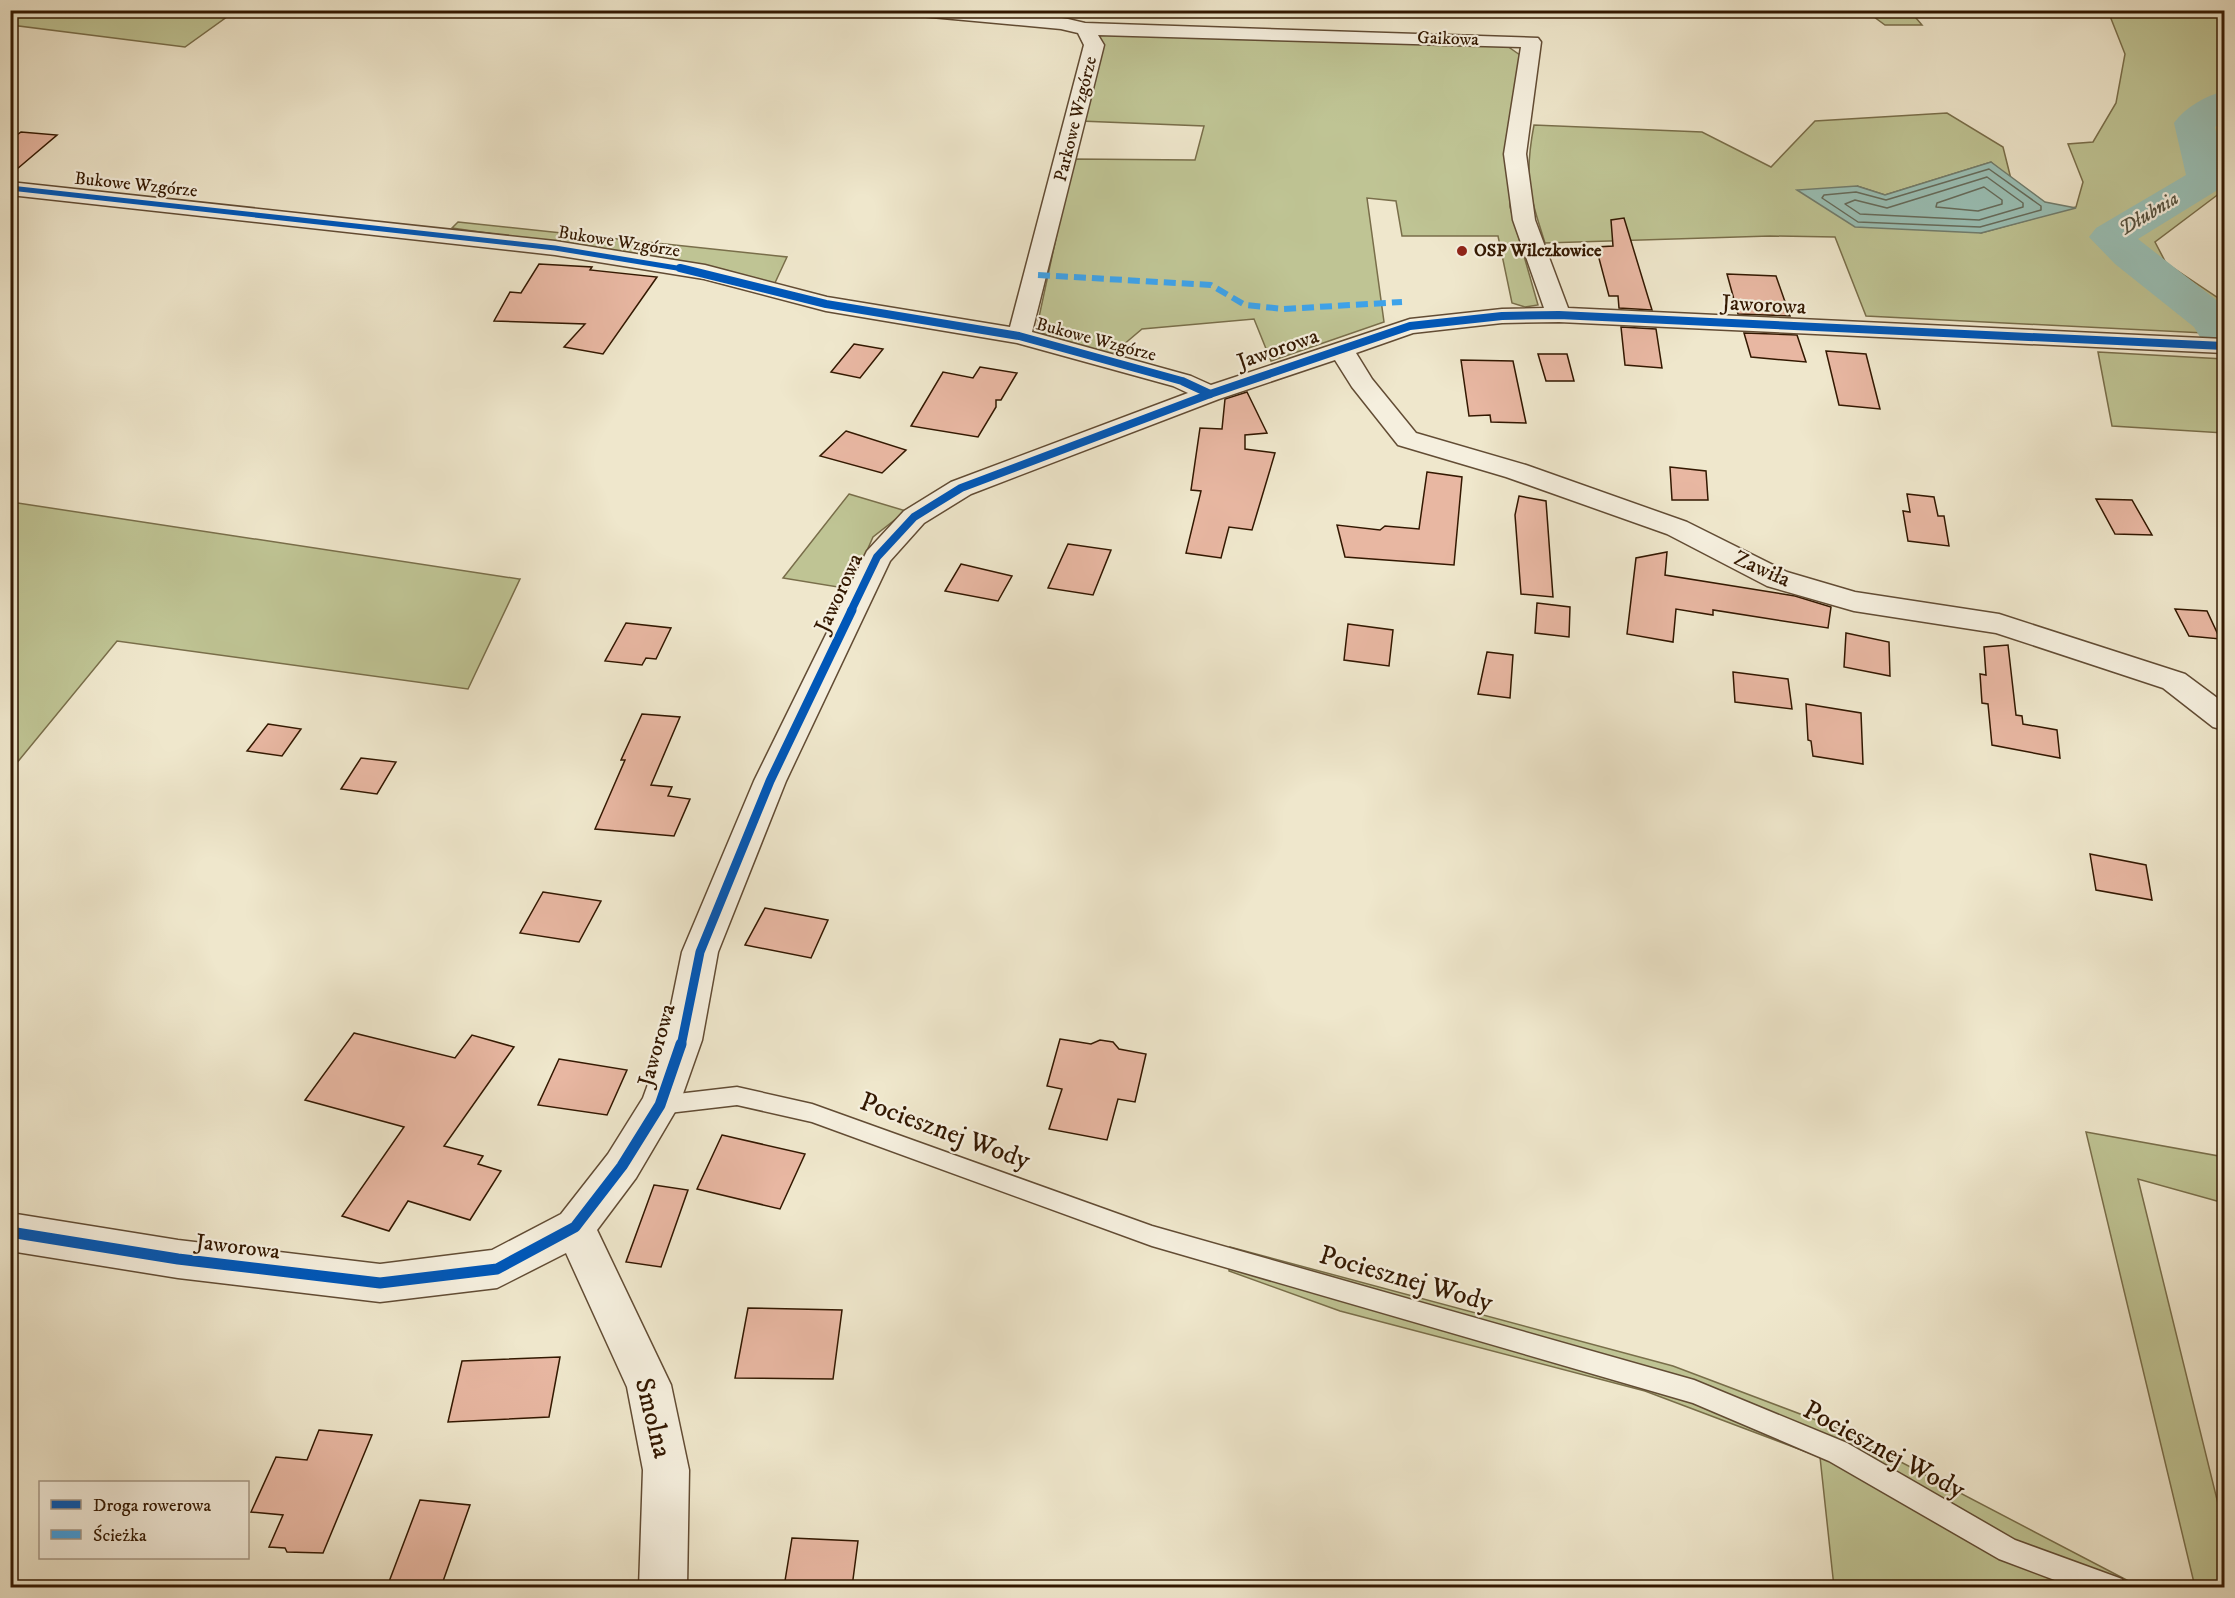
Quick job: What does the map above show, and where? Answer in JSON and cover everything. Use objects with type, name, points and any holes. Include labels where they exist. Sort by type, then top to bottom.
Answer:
[{"type":"street","name":"Parkowe Wzgórze","points":[[920,10],[1062,22],[1084,29],[1094,45],[1074,117],[1043,259],[1019,336]]},
{"type":"street","name":"Gaikowa","points":[[1084,29],[1531,42],[1515,154],[1524,220],[1559,315]]},
{"type":"street","name":"Bukowe Wzgórze","points":[[10,188],[555,248],[705,272],[826,304],[1019,336],[1182,381],[1210,394]]},
{"type":"street","name":"Jaworowa","points":[[10,1232],[178,1259],[380,1283],[497,1269],[575,1227],[622,1166],[660,1105],[682,1040],[700,952],[770,781],[877,557],[914,517],[961,488],[1210,394],[1410,326],[1502,316],[1559,315],[2224,346]]},
{"type":"street","name":"Zawiła","points":[[1341,348],[1361,382],[1407,440],[1516,471],[1677,528],[1777,579],[1854,602],[1999,624],[2174,681],[2224,719]]},
{"type":"street","name":"Smolna","points":[[575,1227],[649,1385],[666,1470],[663,1587]]},
{"type":"lane","name":"Pociesznej Wody","points":[[660,1105],[736,1096],[812,1113],[1152,1236],[1694,1392],[1838,1452],[2008,1550],[2113,1587]]},
{"type":"green space","points":[[11,10],[235,11],[185,47],[11,25]]},
{"type":"green space","points":[[1866,11],[1910,11],[1922,25],[1885,25]]},
{"type":"green space","points":[[2108,11],[2224,11],[2224,151],[2219,153],[2224,172],[2224,190],[2155,242],[2166,263],[2224,302],[2224,334],[1866,316],[1835,237],[1770,236],[1545,243],[1530,185],[1529,158],[1534,125],[1702,132],[1771,167],[1815,121],[1947,113],[2003,147],[2011,179],[1991,162],[1885,195],[1857,186],[1981,233],[2076,207],[2083,182],[2068,144],[2093,142],[2116,103],[2125,54]]},
{"type":"green space","points":[[1100,34],[1507,46],[1520,55],[1509,156],[1510,207],[1538,305],[1525,307],[1512,303],[1498,236],[1402,236],[1396,201],[1367,198],[1384,322],[1271,361],[1254,319],[1142,329],[1109,357],[1036,331],[1073,159],[1195,160],[1204,126],[1080,121],[1096,65]]},
{"type":"green space","points":[[458,222],[787,257],[774,285],[598,249],[452,228]]},
{"type":"green space","points":[[2098,352],[2224,359],[2224,433],[2112,426]]},
{"type":"green space","points":[[849,494],[906,511],[873,537],[850,589],[783,578]]},
{"type":"green space","points":[[11,502],[520,579],[468,689],[117,641],[11,770]]},
{"type":"green space","points":[[2086,1132],[2224,1157],[2224,1203],[2138,1179],[2224,1528],[2224,1587],[2195,1587]]},
{"type":"green space","points":[[1230,1247],[1673,1366],[1832,1426],[2140,1587],[1834,1587],[1820,1457],[1645,1391],[1340,1311],[1229,1271]]},
{"type":"water","points":[[1991,162],[2045,202],[2076,208],[1981,233],[1855,227],[1797,190],[1857,186],[1885,195]]},
{"type":"building","points":[[21,132],[57,135],[10,175],[10,140]]},
{"type":"building","points":[[1624,218],[1652,310],[1619,308],[1618,296],[1609,296],[1596,247],[1613,246],[1611,220]]},
{"type":"building","points":[[539,264],[592,267],[590,270],[657,277],[603,354],[564,347],[585,324],[494,321],[510,292],[521,293]]},
{"type":"building","points":[[1727,274],[1776,276],[1790,316],[1738,314]]},
{"type":"building","points":[[1621,327],[1656,329],[1662,368],[1625,365]]},
{"type":"building","points":[[1744,333],[1797,335],[1806,362],[1751,357]]},
{"type":"building","points":[[854,344],[883,349],[860,378],[831,372]]},
{"type":"building","points":[[1826,351],[1866,354],[1880,409],[1839,405]]},
{"type":"building","points":[[1538,354],[1567,354],[1574,381],[1546,381]]},
{"type":"building","points":[[1461,360],[1513,361],[1526,423],[1491,422],[1490,415],[1469,416]]},
{"type":"building","points":[[980,367],[1017,373],[1001,400],[996,400],[996,407],[978,437],[911,426],[943,372],[973,378]]},
{"type":"building","points":[[1247,392],[1267,433],[1245,435],[1245,449],[1275,453],[1252,530],[1229,527],[1221,558],[1186,553],[1201,491],[1191,490],[1200,428],[1222,429],[1225,399]]},
{"type":"building","points":[[846,431],[906,450],[882,473],[820,456]]},
{"type":"building","points":[[1670,467],[1706,471],[1708,500],[1672,500]]},
{"type":"building","points":[[1427,472],[1462,477],[1454,565],[1345,557],[1337,525],[1380,530],[1385,526],[1419,529]]},
{"type":"building","points":[[1907,494],[1934,497],[1938,516],[1944,516],[1949,546],[1908,541],[1903,511],[1910,512]]},
{"type":"building","points":[[1519,496],[1546,501],[1553,597],[1521,594],[1515,515]]},
{"type":"building","points":[[2096,499],[2132,500],[2152,535],[2115,534]]},
{"type":"building","points":[[1068,544],[1111,550],[1093,595],[1048,588]]},
{"type":"building","points":[[1667,552],[1665,575],[1795,596],[1831,607],[1828,628],[1713,610],[1713,615],[1676,609],[1673,642],[1627,634],[1636,558]]},
{"type":"building","points":[[961,564],[1012,576],[998,601],[945,591]]},
{"type":"building","points":[[1537,603],[1570,607],[1569,637],[1535,633]]},
{"type":"building","points":[[2175,609],[2207,611],[2220,639],[2189,636]]},
{"type":"building","points":[[626,623],[671,628],[656,659],[646,658],[642,665],[605,661]]},
{"type":"building","points":[[1348,624],[1393,630],[1389,666],[1344,660]]},
{"type":"building","points":[[1846,633],[1889,642],[1890,676],[1844,667]]},
{"type":"building","points":[[2008,645],[2016,715],[2022,716],[2023,724],[2057,730],[2060,758],[1992,745],[1988,704],[1982,703],[1980,674],[1986,675],[1984,647]]},
{"type":"building","points":[[1487,652],[1513,655],[1510,698],[1478,694]]},
{"type":"building","points":[[1733,672],[1788,679],[1792,709],[1735,702]]},
{"type":"building","points":[[1806,704],[1861,713],[1863,764],[1813,756],[1811,741],[1808,740]]},
{"type":"building","points":[[642,714],[680,717],[651,785],[672,787],[668,796],[690,799],[674,836],[595,829],[625,760],[621,760]]},
{"type":"building","points":[[268,724],[301,729],[282,756],[247,751]]},
{"type":"building","points":[[361,758],[396,762],[377,794],[341,789]]},
{"type":"building","points":[[2090,854],[2146,865],[2152,900],[2096,890]]},
{"type":"building","points":[[543,892],[601,901],[579,942],[520,933]]},
{"type":"building","points":[[765,908],[828,920],[811,958],[745,945]]},
{"type":"building","points":[[354,1033],[455,1058],[472,1035],[514,1047],[444,1146],[483,1156],[478,1164],[501,1171],[470,1220],[408,1201],[389,1231],[342,1216],[404,1127],[305,1100]]},
{"type":"building","points":[[1060,1039],[1091,1044],[1100,1040],[1113,1042],[1119,1049],[1146,1054],[1135,1102],[1118,1099],[1107,1140],[1049,1129],[1062,1089],[1047,1086]]},
{"type":"building","points":[[559,1059],[627,1070],[607,1115],[538,1105]]},
{"type":"building","points":[[722,1135],[805,1154],[780,1209],[697,1189]]},
{"type":"building","points":[[654,1185],[688,1190],[661,1267],[626,1262]]},
{"type":"building","points":[[748,1308],[842,1310],[833,1379],[735,1378]]},
{"type":"building","points":[[560,1357],[549,1417],[448,1422],[462,1361]]},
{"type":"building","points":[[319,1430],[372,1435],[323,1553],[287,1552],[285,1548],[269,1547],[283,1515],[251,1512],[276,1457],[307,1460]]},
{"type":"building","points":[[420,1500],[470,1505],[441,1587],[387,1587]]},
{"type":"building","points":[[792,1538],[858,1541],[852,1587],[784,1587]]},
{"type":"waterway","name":"Dłubnia","points":[[2224,103],[2194,123],[2208,180],[2111,237],[2130,255],[2213,319],[2224,339]]},
{"type":"marked path","points":[[1038,275],[1211,285],[1245,305],[1284,309],[1402,302]]},
{"type":"cycle path","points":[[10,188],[555,248],[705,272],[826,304],[1019,336],[1182,381],[1210,394]]},
{"type":"cycle path","points":[[10,1232],[178,1259],[380,1283],[497,1269],[575,1227],[622,1166],[660,1105],[683,1040],[700,952],[770,781],[877,557],[914,517],[961,488],[1210,394],[1410,326],[1502,316],[1559,315],[2224,346]]},
{"type":"place","name":"OSP Wilczkowice","points":[[1462,251]]}]
